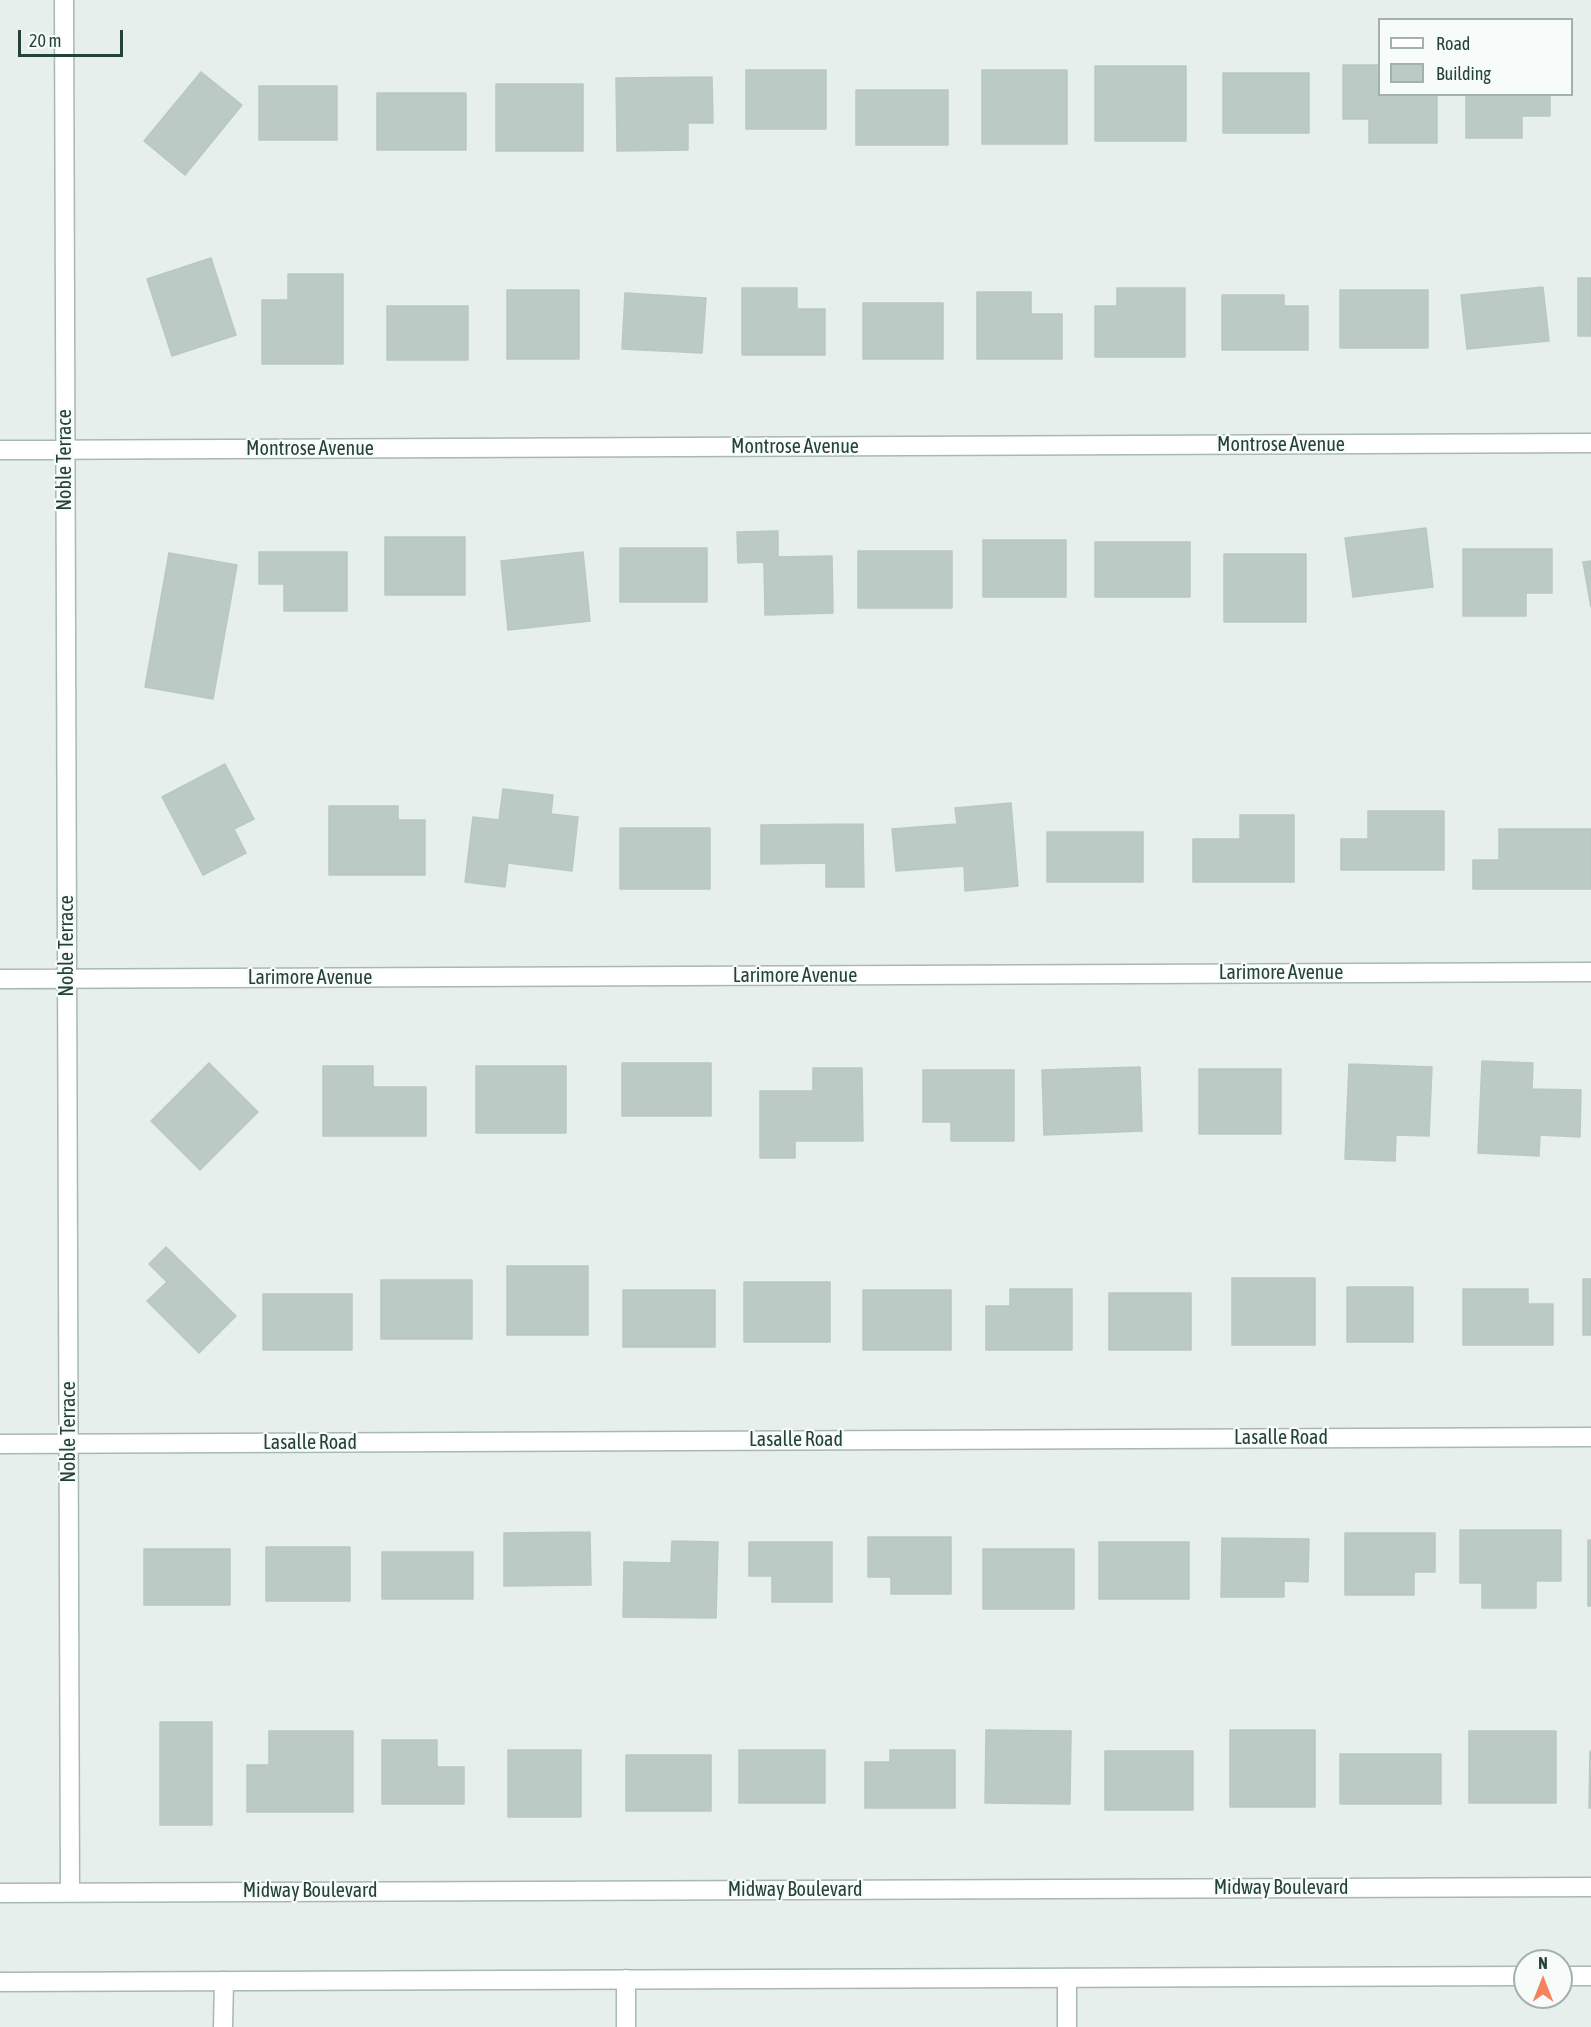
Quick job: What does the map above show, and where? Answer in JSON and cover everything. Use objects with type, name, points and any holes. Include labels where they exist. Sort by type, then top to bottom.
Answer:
[{"type":"street","name":"Noble Terrace","points":[[64,0],[70,1892]]},
{"type":"street","name":"Montrose Avenue","points":[[0,450],[1591,443]]},
{"type":"street","name":"Larimore Avenue","points":[[0,979],[1591,972]]},
{"type":"street","name":"Lasalle Road","points":[[0,1444],[1591,1437]]},
{"type":"street","name":"Midway Boulevard","points":[[0,1893],[1591,1887]]},
{"type":"street","points":[[0,1982],[1513,1976]]},
{"type":"street","points":[[1573,1976],[1591,1976]]},
{"type":"street","points":[[1067,1978],[1067,2027]]},
{"type":"street","points":[[626,1979],[626,2027]]},
{"type":"street","points":[[223,2027],[224,1981]]},
{"type":"building","points":[[1343,65],[1378,65],[1378,96],[1437,96],[1437,143],[1369,143],[1369,119],[1343,119]]},
{"type":"building","points":[[1095,66],[1186,66],[1186,141],[1095,141]]},
{"type":"building","points":[[746,70],[826,70],[826,129],[746,129]]},
{"type":"building","points":[[982,70],[1067,70],[1067,144],[982,144]]},
{"type":"building","points":[[201,72],[242,105],[185,175],[144,141]]},
{"type":"building","points":[[1223,73],[1309,73],[1309,133],[1223,133]]},
{"type":"building","points":[[712,77],[713,123],[688,123],[688,150],[617,151],[616,78]]},
{"type":"building","points":[[496,84],[583,84],[583,151],[496,151]]},
{"type":"building","points":[[259,86],[337,86],[337,140],[259,140]]},
{"type":"building","points":[[856,90],[948,90],[948,145],[856,145]]},
{"type":"building","points":[[377,93],[466,93],[466,150],[377,150]]},
{"type":"building","points":[[1466,96],[1550,96],[1550,116],[1522,116],[1522,138],[1466,138]]},
{"type":"building","points":[[211,258],[236,335],[172,356],[147,279]]},
{"type":"building","points":[[288,274],[343,274],[343,364],[262,364],[262,300],[288,300]]},
{"type":"building","points":[[1578,278],[1591,278],[1591,336],[1578,336]]},
{"type":"building","points":[[1543,287],[1549,341],[1467,349],[1461,295]]},
{"type":"building","points":[[742,288],[797,288],[797,309],[825,309],[825,355],[742,355]]},
{"type":"building","points":[[1117,288],[1185,288],[1185,357],[1095,357],[1095,306],[1117,306]]},
{"type":"building","points":[[507,290],[579,290],[579,359],[507,359]]},
{"type":"building","points":[[1340,290],[1428,290],[1428,348],[1340,348]]},
{"type":"building","points":[[977,292],[1031,292],[1031,314],[1062,314],[1062,359],[977,359]]},
{"type":"building","points":[[625,293],[706,298],[702,353],[622,349]]},
{"type":"building","points":[[1222,295],[1284,295],[1284,306],[1308,306],[1308,350],[1222,350]]},
{"type":"building","points":[[863,303],[943,303],[943,359],[863,359]]},
{"type":"building","points":[[387,306],[468,306],[468,360],[387,360]]},
{"type":"building","points":[[1426,528],[1433,587],[1353,597],[1345,538]]},
{"type":"building","points":[[778,531],[778,557],[832,556],[833,613],[765,615],[764,562],[738,563],[737,532]]},
{"type":"building","points":[[385,537],[465,537],[465,595],[385,595]]},
{"type":"building","points":[[983,540],[1066,540],[1066,597],[983,597]]},
{"type":"building","points":[[1095,542],[1190,542],[1190,597],[1095,597]]},
{"type":"building","points":[[620,548],[707,548],[707,602],[620,602]]},
{"type":"building","points":[[1463,549],[1552,549],[1552,593],[1526,593],[1526,616],[1463,616]]},
{"type":"building","points":[[858,551],[952,551],[952,608],[858,608]]},
{"type":"building","points":[[259,552],[347,552],[347,611],[284,611],[284,584],[259,584]]},
{"type":"building","points":[[583,552],[590,621],[508,630],[501,561]]},
{"type":"building","points":[[169,553],[237,565],[213,699],[145,687]]},
{"type":"building","points":[[1224,554],[1306,554],[1306,622],[1224,622]]},
{"type":"building","points":[[1591,561],[1591,607],[1583,562]]},
{"type":"building","points":[[225,764],[254,819],[234,829],[246,853],[203,875],[162,797]]},
{"type":"building","points":[[503,789],[553,795],[551,814],[578,817],[572,871],[508,863],[505,887],[465,882],[473,817],[499,820]]},
{"type":"building","points":[[1011,803],[1018,886],[965,891],[964,866],[896,871],[892,829],[957,824],[955,808]]},
{"type":"building","points":[[329,806],[398,806],[398,820],[425,820],[425,875],[329,875]]},
{"type":"building","points":[[1368,811],[1444,811],[1444,870],[1341,870],[1341,839],[1368,839]]},
{"type":"building","points":[[1240,815],[1294,815],[1294,882],[1193,882],[1193,839],[1240,839]]},
{"type":"building","points":[[863,824],[864,887],[826,887],[826,863],[761,864],[761,825]]},
{"type":"building","points":[[620,828],[710,828],[710,889],[620,889]]},
{"type":"building","points":[[1499,829],[1591,829],[1591,889],[1473,889],[1473,860],[1499,860]]},
{"type":"building","points":[[1047,832],[1143,832],[1143,882],[1047,882]]},
{"type":"building","points":[[1482,1061],[1533,1063],[1532,1089],[1581,1090],[1580,1137],[1540,1135],[1539,1156],[1478,1153]]},
{"type":"building","points":[[209,1063],[258,1112],[200,1170],[151,1121]]},
{"type":"building","points":[[622,1063],[711,1063],[711,1116],[622,1116]]},
{"type":"building","points":[[1349,1064],[1432,1067],[1429,1136],[1396,1135],[1395,1161],[1345,1159]]},
{"type":"building","points":[[323,1066],[373,1066],[373,1087],[426,1087],[426,1136],[323,1136]]},
{"type":"building","points":[[476,1066],[566,1066],[566,1133],[476,1133]]},
{"type":"building","points":[[1140,1067],[1142,1131],[1044,1135],[1042,1070]]},
{"type":"building","points":[[813,1068],[862,1068],[863,1141],[795,1141],[795,1158],[760,1158],[760,1091],[813,1091]]},
{"type":"building","points":[[1199,1069],[1281,1069],[1281,1134],[1199,1134]]},
{"type":"building","points":[[923,1070],[1014,1070],[1014,1141],[951,1141],[951,1122],[923,1122]]},
{"type":"building","points":[[166,1247],[236,1316],[199,1353],[147,1301],[167,1282],[149,1264]]},
{"type":"building","points":[[507,1266],[588,1266],[588,1335],[507,1335]]},
{"type":"building","points":[[1232,1278],[1315,1278],[1315,1345],[1232,1345]]},
{"type":"building","points":[[1583,1279],[1591,1279],[1591,1335],[1583,1335]]},
{"type":"building","points":[[381,1280],[472,1280],[472,1339],[381,1339]]},
{"type":"building","points":[[744,1282],[830,1282],[830,1342],[744,1342]]},
{"type":"building","points":[[1347,1287],[1413,1287],[1413,1342],[1347,1342]]},
{"type":"building","points":[[1010,1289],[1072,1289],[1072,1350],[986,1350],[986,1306],[1010,1306]]},
{"type":"building","points":[[1463,1289],[1528,1289],[1528,1304],[1553,1304],[1553,1345],[1463,1345]]},
{"type":"building","points":[[623,1290],[715,1290],[715,1347],[623,1347]]},
{"type":"building","points":[[863,1290],[951,1290],[951,1350],[863,1350]]},
{"type":"building","points":[[1109,1293],[1191,1293],[1191,1350],[1109,1350]]},
{"type":"building","points":[[263,1294],[352,1294],[352,1350],[263,1350]]},
{"type":"building","points":[[1460,1530],[1561,1530],[1561,1581],[1536,1581],[1536,1608],[1482,1608],[1482,1583],[1460,1583]]},
{"type":"building","points":[[590,1532],[591,1585],[504,1586],[504,1533]]},
{"type":"building","points":[[1345,1533],[1435,1533],[1435,1572],[1414,1572],[1414,1595],[1345,1595]]},
{"type":"building","points":[[868,1537],[951,1537],[951,1594],[891,1594],[891,1577],[868,1577]]},
{"type":"building","points":[[1222,1538],[1309,1539],[1308,1582],[1284,1581],[1284,1597],[1221,1597]]},
{"type":"building","points":[[1588,1540],[1591,1540],[1591,1606],[1588,1606]]},
{"type":"building","points":[[672,1541],[718,1542],[716,1618],[623,1617],[624,1562],[671,1563]]},
{"type":"building","points":[[749,1542],[832,1542],[832,1602],[772,1602],[772,1576],[749,1576]]},
{"type":"building","points":[[1099,1542],[1189,1542],[1189,1599],[1099,1599]]},
{"type":"building","points":[[266,1547],[350,1547],[350,1601],[266,1601]]},
{"type":"building","points":[[144,1549],[230,1549],[230,1605],[144,1605]]},
{"type":"building","points":[[983,1549],[1074,1549],[1074,1609],[983,1609]]},
{"type":"building","points":[[382,1552],[473,1552],[473,1599],[382,1599]]},
{"type":"building","points":[[160,1722],[212,1722],[212,1825],[160,1825]]},
{"type":"building","points":[[986,1730],[1071,1731],[1070,1804],[985,1803]]},
{"type":"building","points":[[1230,1730],[1315,1730],[1315,1807],[1230,1807]]},
{"type":"building","points":[[269,1731],[353,1731],[353,1812],[247,1812],[247,1765],[269,1765]]},
{"type":"building","points":[[1469,1731],[1556,1731],[1556,1803],[1469,1803]]},
{"type":"building","points":[[382,1740],[437,1740],[437,1767],[464,1767],[464,1804],[382,1804]]},
{"type":"building","points":[[508,1750],[581,1750],[581,1817],[508,1817]]},
{"type":"building","points":[[739,1750],[825,1750],[825,1803],[739,1803]]},
{"type":"building","points":[[890,1750],[955,1750],[955,1808],[865,1808],[865,1762],[890,1762]]},
{"type":"building","points":[[1105,1751],[1193,1751],[1193,1810],[1105,1810]]},
{"type":"building","points":[[1590,1751],[1591,1808],[1589,1808]]},
{"type":"building","points":[[1340,1754],[1441,1754],[1441,1804],[1340,1804]]},
{"type":"building","points":[[626,1755],[711,1755],[711,1811],[626,1811]]}]
